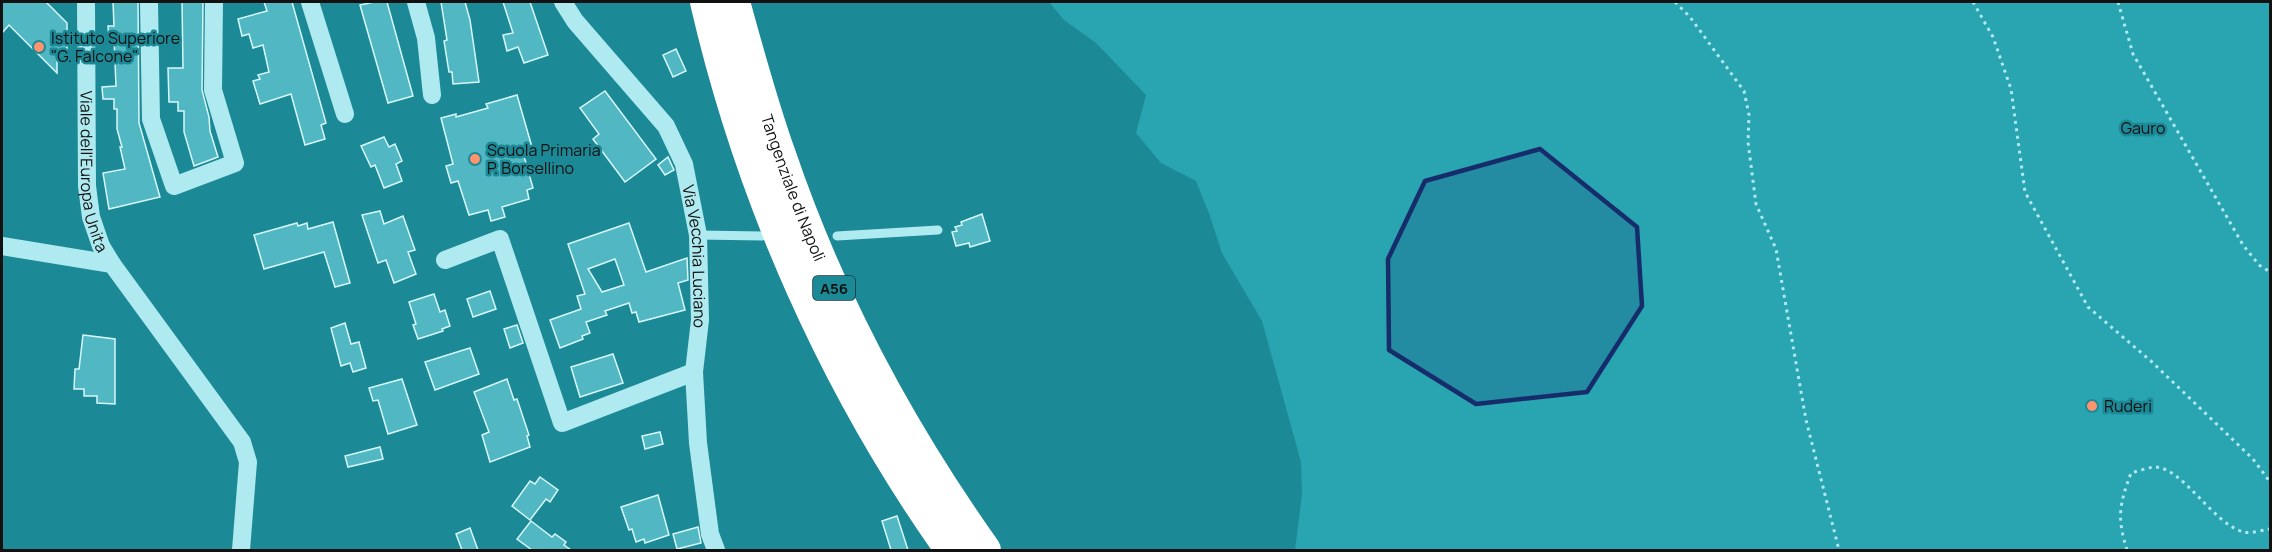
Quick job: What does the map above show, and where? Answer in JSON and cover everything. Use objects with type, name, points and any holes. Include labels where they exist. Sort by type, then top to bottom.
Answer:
[{"type":"highway","name":"Tangenziale di Napoli","points":[[706,2],[753,164],[815,319],[867,417],[951,550]]},
{"type":"highway","name":"Tangenziale di Napoli","points":[[734,2],[780,155],[817,250],[852,328],[891,403],[961,516],[985,550]]},
{"type":"street","name":"Viale dell'Europa Unita","points":[[86,2],[87,186],[91,217],[101,246],[112,264],[242,442],[248,462],[241,550]]},
{"type":"street","points":[[148,2],[151,119],[174,186],[235,164],[213,90],[214,2]]},
{"type":"street","points":[[310,2],[345,114]]},
{"type":"street","points":[[416,2],[426,38],[432,95]]},
{"type":"street","name":"Via Vecchia Luciano","points":[[563,2],[575,21],[666,126],[684,164],[698,235],[700,320],[694,372],[698,443],[710,534],[716,550]]},
{"type":"street","points":[[445,260],[500,239],[562,423],[694,372]]},
{"type":"street","points":[[2,246],[112,264]]},
{"type":"lane","points":[[837,236],[938,230]]},
{"type":"lane","points":[[698,235],[762,236]]},
{"type":"path","points":[[1675,2],[1690,17],[1744,91],[1749,115],[1748,142],[1756,204],[1776,249],[1806,420],[1839,550]]},
{"type":"path","points":[[1972,2],[1993,37],[2011,89],[2025,192],[2088,307],[2152,362],[2253,459],[2271,482]]},
{"type":"path","points":[[2118,2],[2133,54],[2243,245],[2259,265],[2271,272]]},
{"type":"path","points":[[2127,550],[2120,529],[2121,500],[2132,473],[2153,467],[2166,469],[2180,480],[2223,522],[2245,533],[2271,529]]},
{"type":"highlighted area","points":[[1540,149],[1637,227],[1642,306],[1587,392],[1476,404],[1389,350],[1388,259],[1425,181]]},
{"type":"green space","name":"Gauro","points":[[1049,2],[2270,2],[2270,550],[1295,550],[1302,494],[1301,462],[1262,321],[1222,253],[1196,181],[1161,163],[1136,133],[1146,95],[1096,43],[1064,20]]},
{"type":"building","points":[[2,2],[46,2],[67,23],[67,56],[57,56],[57,73],[9,25],[2,33]]},
{"type":"building","points":[[113,2],[138,2],[139,123],[160,197],[109,209],[103,173],[125,169],[117,129],[117,109],[114,109],[114,99],[103,99],[102,87],[116,86],[114,39],[109,39],[108,26],[114,26]]},
{"type":"building","points":[[182,2],[203,2],[202,90],[218,157],[194,166],[184,132],[184,111],[178,111],[178,102],[169,102],[168,68],[183,68]]},
{"type":"building","points":[[264,2],[292,2],[326,123],[321,125],[325,139],[305,145],[291,94],[260,104],[253,81],[260,79],[258,75],[269,72],[263,45],[253,48],[249,34],[242,36],[238,19],[267,11]]},
{"type":"building","points":[[387,2],[413,96],[388,103],[360,5]]},
{"type":"building","points":[[441,2],[465,2],[470,20],[479,82],[453,84],[444,41],[447,40]]},
{"type":"building","points":[[503,2],[530,2],[548,55],[524,63],[518,47],[507,51],[503,35],[513,33]]},
{"type":"building","points":[[676,49],[686,71],[673,77],[663,55]]},
{"type":"building","points":[[605,91],[656,159],[625,182],[593,139],[599,134],[580,108]]},
{"type":"building","name":"Scuola Primaria P. Borsellino","points":[[517,95],[534,154],[524,156],[533,188],[527,190],[529,199],[502,207],[505,217],[491,221],[488,210],[469,215],[458,181],[451,183],[446,166],[453,164],[441,118],[456,114],[456,117],[488,108],[486,104]]},
{"type":"building","points":[[384,137],[389,147],[395,144],[402,161],[396,164],[402,181],[384,188],[375,165],[371,167],[361,146]]},
{"type":"building","points":[[668,157],[674,170],[665,175],[658,165]]},
{"type":"building","points":[[380,211],[384,224],[403,216],[415,250],[408,252],[416,274],[394,283],[386,260],[378,263],[362,215]]},
{"type":"building","points":[[982,214],[990,241],[970,247],[969,243],[956,246],[952,232],[957,231],[955,227],[962,225],[961,222]]},
{"type":"building","points":[[333,222],[350,283],[335,287],[324,252],[264,269],[254,235],[297,223],[298,226],[307,223],[308,229]]},
{"type":"building","points":[[629,223],[646,272],[687,258],[688,280],[678,283],[685,310],[639,322],[636,312],[632,313],[629,303],[605,311],[607,315],[586,322],[590,333],[582,336],[583,339],[560,348],[550,320],[581,309],[577,296],[585,294],[568,244]],"holes":[[[615,259],[624,285],[602,292],[588,269]]]},
{"type":"building","points":[[490,291],[496,309],[473,317],[467,299]]},
{"type":"building","points":[[434,294],[440,312],[445,310],[450,326],[442,329],[443,331],[418,339],[409,302]]},
{"type":"building","points":[[345,323],[351,344],[359,342],[366,368],[353,372],[350,363],[341,366],[331,328]]},
{"type":"building","points":[[517,325],[523,343],[510,348],[504,329]]},
{"type":"building","points":[[83,335],[115,339],[115,404],[97,403],[97,396],[84,396],[84,389],[74,389],[75,369],[79,369]]},
{"type":"building","points":[[470,348],[479,374],[435,390],[425,362]]},
{"type":"building","points":[[613,354],[623,383],[580,397],[571,367]]},
{"type":"building","points":[[402,379],[417,425],[388,434],[378,400],[373,401],[369,388]]},
{"type":"building","points":[[507,379],[514,400],[517,399],[529,435],[527,436],[530,447],[490,462],[482,435],[489,432],[474,392]]},
{"type":"building","points":[[660,432],[663,444],[645,449],[642,436]]},
{"type":"building","points":[[380,447],[383,459],[348,467],[345,456]]},
{"type":"building","points":[[540,477],[558,490],[550,502],[546,499],[530,520],[512,506],[530,481],[535,484]]},
{"type":"building","points":[[658,495],[669,535],[645,543],[644,539],[636,542],[621,507]]},
{"type":"building","points":[[897,516],[908,550],[891,550],[882,521]]},
{"type":"building","points":[[531,521],[552,537],[555,534],[566,542],[564,545],[571,550],[532,550],[517,539]]},
{"type":"building","points":[[698,527],[701,543],[677,549],[673,534]]},
{"type":"building","points":[[470,528],[478,550],[462,550],[456,534]]},
{"type":"place","name":"Istituto Superiore \"G. Falcone\"","points":[[39,47]]},
{"type":"place","name":"Scuola Primaria P. Borsellino","points":[[475,159]]},
{"type":"place","name":"Ruderi","points":[[2092,406]]}]
